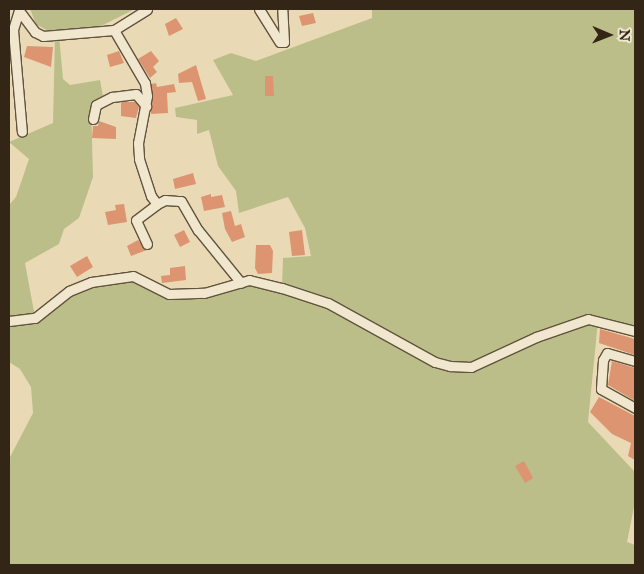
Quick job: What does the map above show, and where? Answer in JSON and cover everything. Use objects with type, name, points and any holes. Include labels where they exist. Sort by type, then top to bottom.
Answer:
[{"type":"street","points":[[19,11],[35,32],[43,36],[114,30],[147,9]]},
{"type":"street","points":[[259,9],[280,42],[284,42],[282,9]]},
{"type":"street","points":[[19,11],[13,30],[22,132]]},
{"type":"street","points":[[114,30],[142,73],[147,96],[138,143],[138,159],[157,204]]},
{"type":"street","points":[[93,119],[96,105],[112,97],[136,94],[146,106]]},
{"type":"street","points":[[147,244],[136,220],[165,200],[181,202],[198,230],[241,283]]},
{"type":"street","points":[[9,321],[35,318],[69,291],[116,278],[133,276],[169,294],[204,293],[241,283],[260,282],[328,303],[435,362],[450,366],[471,367],[536,337],[588,318],[635,331]]},
{"type":"street","points":[[635,361],[607,352],[602,360],[601,389],[635,408]]},
{"type":"green space","points":[[30,9],[135,9],[91,31],[59,35],[63,79],[70,85],[100,80],[103,96],[91,102],[93,177],[79,218],[64,229],[59,244],[25,263],[35,317],[69,291],[133,276],[160,291],[204,293],[249,280],[282,287],[283,258],[311,256],[305,228],[288,197],[239,213],[236,191],[218,166],[209,130],[197,134],[197,120],[176,117],[175,108],[233,95],[213,60],[231,53],[256,61],[372,18],[372,9],[635,9],[635,331],[598,321],[588,422],[635,472],[635,502],[627,542],[635,545],[635,565],[9,565],[9,459],[33,413],[31,387],[20,369],[9,362],[9,205],[16,197],[29,159],[9,142],[53,123],[55,35],[36,24]]},
{"type":"building","points":[[313,13],[316,23],[302,26],[299,16]]},
{"type":"building","points":[[176,18],[183,29],[169,36],[165,24]]},
{"type":"building","points":[[27,46],[53,47],[51,67],[24,57]]},
{"type":"building","points":[[119,51],[124,63],[110,67],[107,55]]},
{"type":"building","points":[[151,51],[159,61],[153,67],[157,72],[150,78],[138,59]]},
{"type":"building","points":[[196,65],[206,99],[198,101],[192,82],[179,83],[178,74]]},
{"type":"building","points":[[265,76],[273,76],[274,96],[265,96]]},
{"type":"building","points":[[156,83],[157,87],[174,84],[176,92],[167,93],[168,113],[151,114],[151,84]]},
{"type":"building","points":[[121,102],[135,102],[139,107],[136,118],[121,116]]},
{"type":"building","points":[[99,121],[116,127],[116,139],[92,138],[93,126],[98,126]]},
{"type":"building","points":[[193,173],[196,184],[175,189],[173,179]]},
{"type":"building","points":[[211,194],[211,197],[222,195],[225,207],[204,211],[201,197]]},
{"type":"building","points":[[124,204],[127,222],[108,225],[105,212],[116,210],[115,205]]},
{"type":"building","points":[[231,211],[235,226],[241,224],[245,237],[232,242],[225,229],[222,213]]},
{"type":"building","points":[[184,230],[190,242],[180,247],[174,235]]},
{"type":"building","points":[[302,230],[305,255],[292,256],[289,232]]},
{"type":"building","points":[[138,240],[147,250],[131,256],[127,246]]},
{"type":"building","points":[[256,245],[270,245],[273,251],[272,273],[258,274],[255,268]]},
{"type":"building","points":[[87,256],[93,267],[77,277],[70,266]]},
{"type":"building","points":[[185,266],[186,280],[162,283],[161,276],[170,275],[170,268]]},
{"type":"building","points":[[600,329],[635,339],[635,355],[599,343]]},
{"type":"building","points":[[612,361],[635,368],[635,401],[608,385]]},
{"type":"building","points":[[599,397],[635,416],[635,460],[628,456],[631,443],[612,434],[590,412]]},
{"type":"building","points":[[524,461],[533,478],[525,483],[515,466]]}]
